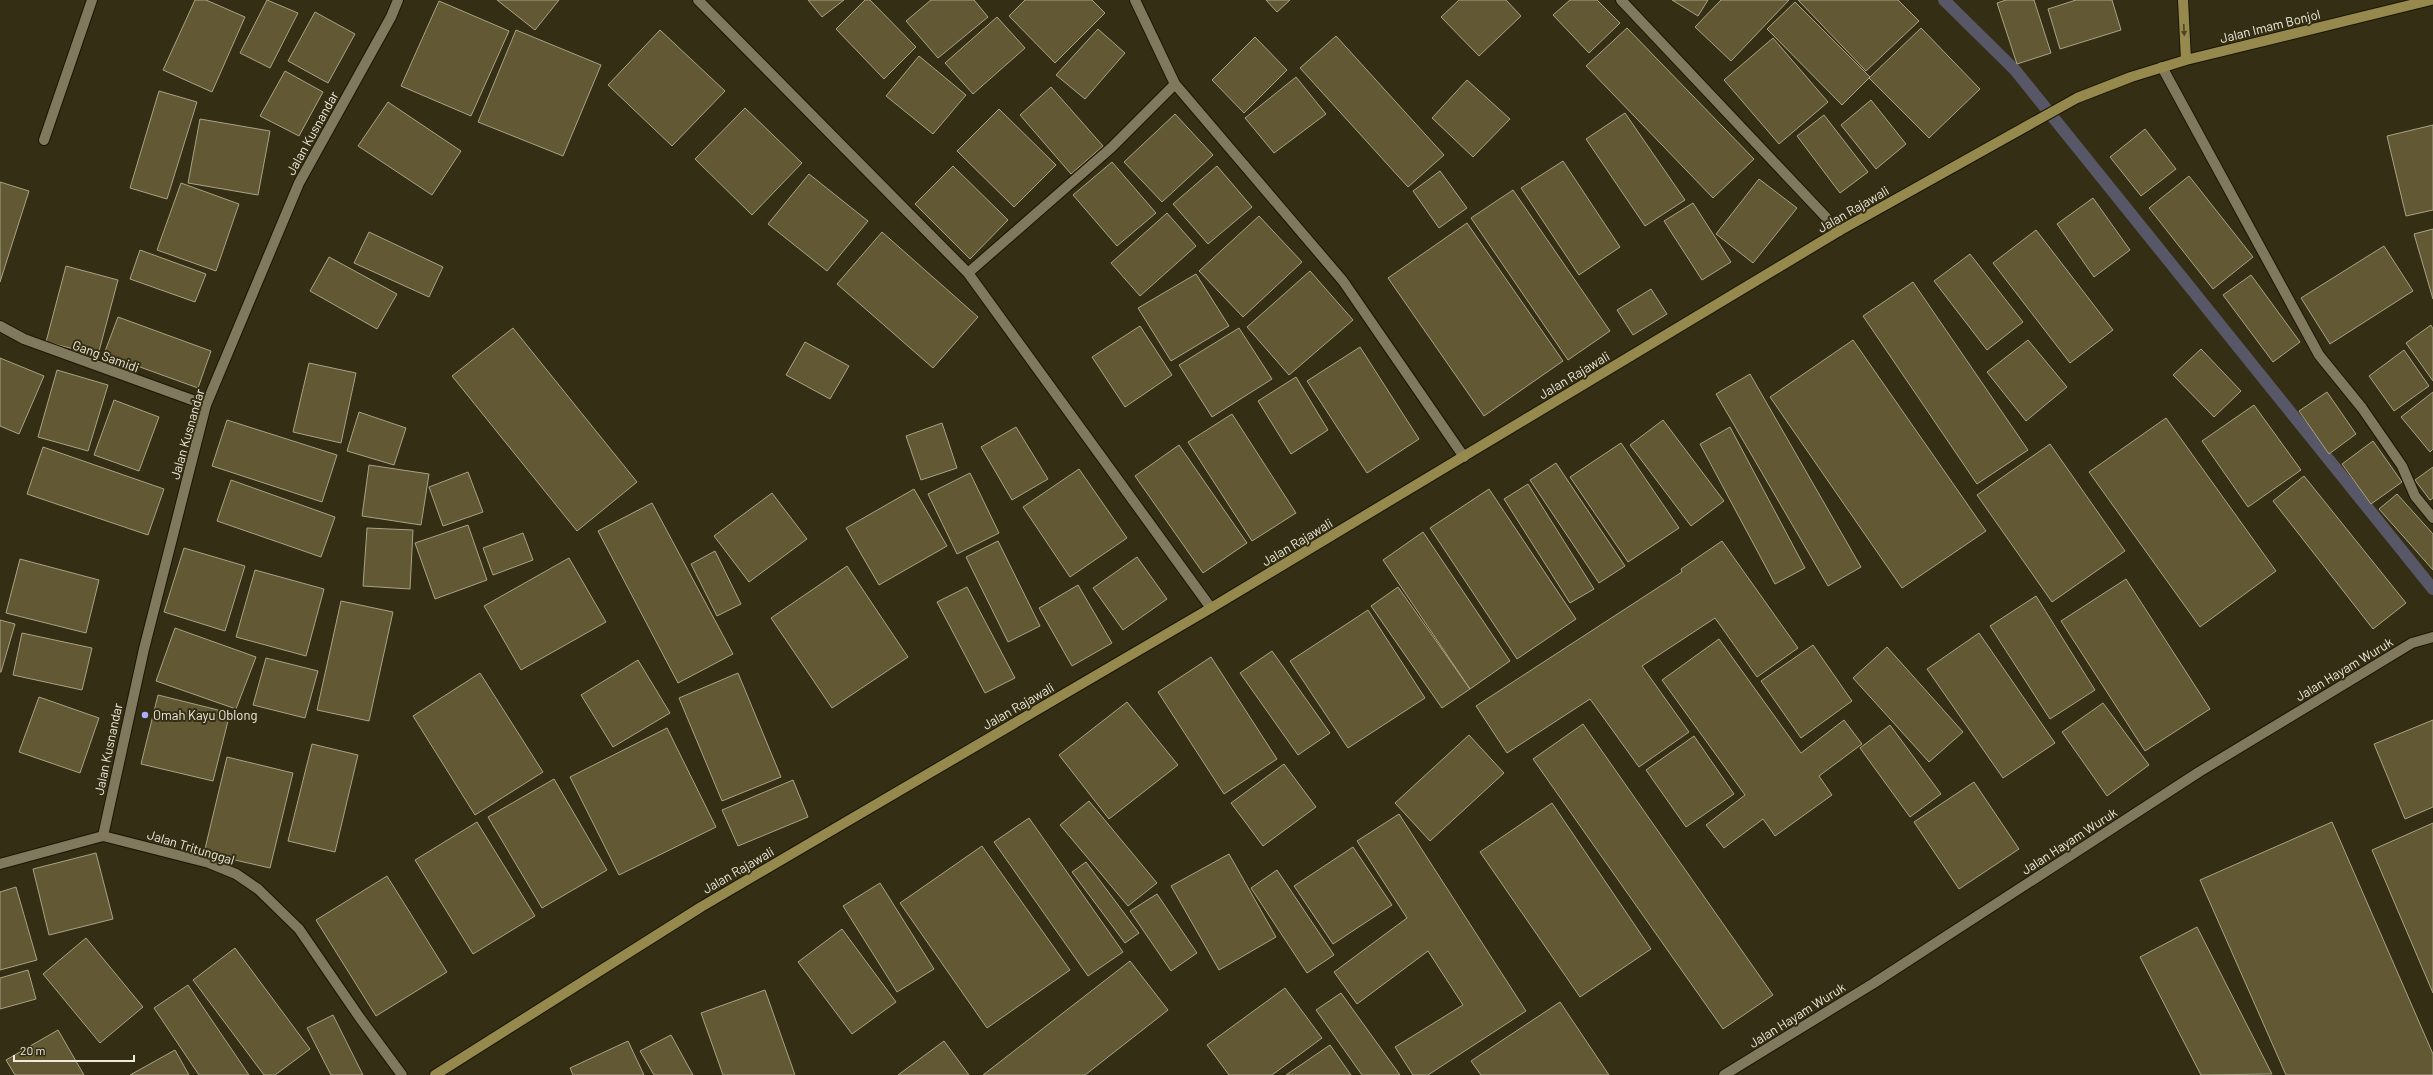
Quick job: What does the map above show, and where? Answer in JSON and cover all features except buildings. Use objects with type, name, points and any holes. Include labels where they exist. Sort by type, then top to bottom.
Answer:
[{"type":"main road","points":[[2183,0],[2186,60]]},
{"type":"main road","name":"Jalan Imam Bonjol","points":[[2186,60],[2431,0]]},
{"type":"main road","name":"Jalan Rajawali","points":[[435,1075],[701,907],[1211,608],[1839,231],[2077,98],[2162,67],[2186,60]]},
{"type":"street","points":[[44,140],[92,0]]},
{"type":"street","name":"Jalan Kusnandar","points":[[103,836],[144,648],[206,405],[299,183],[391,17],[398,0]]},
{"type":"street","points":[[698,0],[968,272],[1211,608]]},
{"type":"street","points":[[1135,0],[1175,84],[1343,281],[1464,457]]},
{"type":"street","points":[[1621,0],[1839,231]]},
{"type":"street","points":[[2162,67],[2319,355],[2362,408],[2402,466],[2415,496],[2433,518]]},
{"type":"street","points":[[968,272],[1111,148],[1175,84]]},
{"type":"street","name":"Gang Samidi","points":[[0,326],[30,342],[206,405]]},
{"type":"street","name":"Jalan Hayam Wuruk","points":[[1724,1075],[1874,983],[2199,772],[2412,643],[2433,636]]},
{"type":"street","name":"Jalan Tritunggal","points":[[0,864],[103,836],[209,863],[236,874],[258,889],[299,929],[360,1018],[402,1075]]},
{"type":"waterway","points":[[1944,0],[2015,70],[2433,589]]},
{"type":"place","name":"Omah Kayu Oblong","points":[[145,715]]}]
